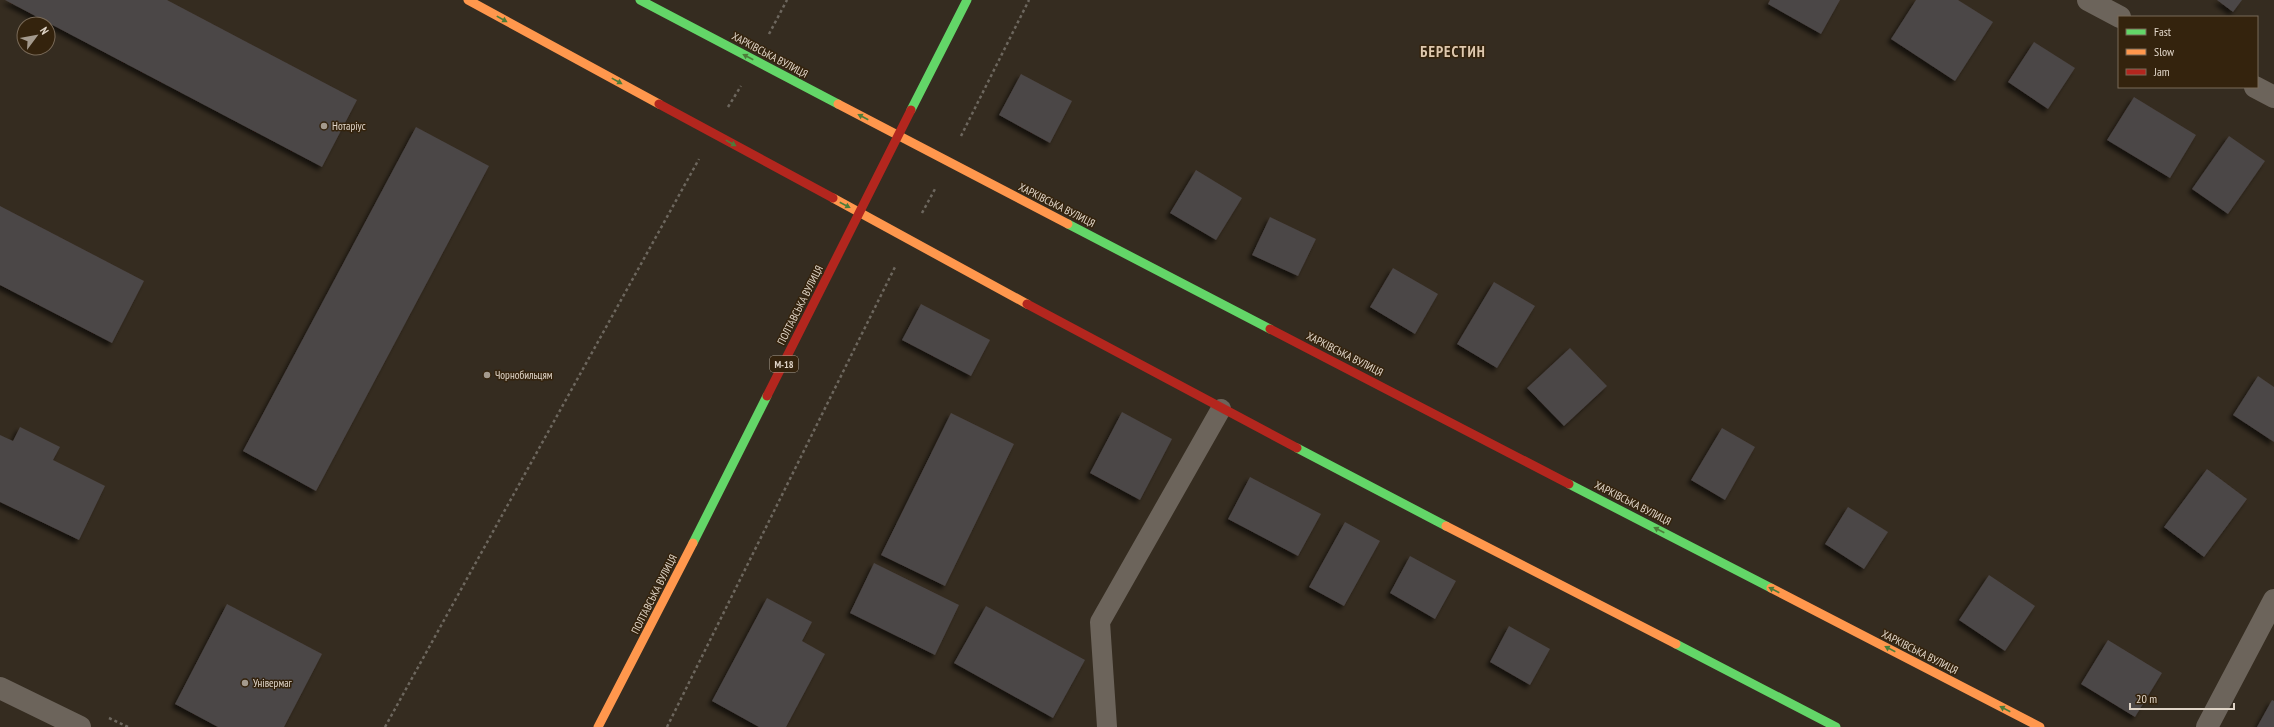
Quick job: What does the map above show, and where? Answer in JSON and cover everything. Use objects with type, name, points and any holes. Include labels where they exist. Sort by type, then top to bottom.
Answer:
[{"type":"main road","points":[[468,0],[1221,409],[1836,727]]},
{"type":"main road","name":"ХАРКІВСЬКА ВУЛИЦЯ","points":[[640,0],[948,162],[2040,727]]},
{"type":"main road","name":"ПОЛТАВСЬКА ВУЛИЦЯ","points":[[598,727],[636,657],[968,0]]},
{"type":"street","points":[[2088,0],[2118,16]]},
{"type":"street","points":[[2257,88],[2274,97]]},
{"type":"street","points":[[2207,727],[2274,600]]},
{"type":"street","points":[[0,688],[80,727]]},
{"type":"lane","points":[[1107,727],[1100,622],[1221,409]]},
{"type":"path","points":[[385,727],[713,133],[756,60],[787,0]]},
{"type":"path","points":[[667,727],[1029,0]]},
{"type":"building","points":[[5,0],[167,0],[357,100],[322,167],[56,27],[56,16],[35,16]]},
{"type":"building","points":[[1770,0],[1840,0],[1821,34],[1768,4]]},
{"type":"building","points":[[1916,0],[1958,0],[1993,22],[1955,81],[1891,39]]},
{"type":"building","points":[[2217,0],[2242,0],[2233,12]]},
{"type":"building","points":[[2034,42],[2075,68],[2048,109],[2008,82]]},
{"type":"building","points":[[1021,74],[1072,101],[1050,143],[999,115]]},
{"type":"building","points":[[2134,97],[2196,135],[2170,178],[2107,140]]},
{"type":"building","points":[[416,127],[489,166],[316,491],[243,451]]},
{"type":"building","points":[[2229,136],[2265,161],[2228,214],[2192,189]]},
{"type":"building","points":[[1196,170],[1242,198],[1216,240],[1170,213]]},
{"type":"building","points":[[0,206],[144,281],[112,343],[0,285]]},
{"type":"building","points":[[1270,217],[1316,239],[1298,276],[1252,255]]},
{"type":"building","points":[[1393,268],[1438,294],[1415,334],[1370,307]]},
{"type":"building","points":[[1494,282],[1535,306],[1497,368],[1457,344]]},
{"type":"building","points":[[921,304],[990,340],[971,376],[902,340]]},
{"type":"building","points":[[1570,348],[1607,386],[1564,426],[1527,388]]},
{"type":"building","points":[[2258,376],[2274,387],[2274,442],[2233,415]]},
{"type":"building","points":[[1122,412],[1172,439],[1140,500],[1090,473]]},
{"type":"building","points":[[951,413],[1014,444],[945,586],[881,555]]},
{"type":"building","points":[[20,427],[60,447],[53,460],[105,486],[79,540],[0,502],[0,435],[13,441]]},
{"type":"building","points":[[1722,428],[1755,447],[1725,500],[1691,480]]},
{"type":"building","points":[[2207,469],[2247,499],[2204,557],[2164,527]]},
{"type":"building","points":[[1250,477],[1321,514],[1298,556],[1228,519]]},
{"type":"building","points":[[1848,507],[1888,532],[1864,569],[1825,544]]},
{"type":"building","points":[[1345,522],[1380,541],[1344,606],[1309,587]]},
{"type":"building","points":[[1410,556],[1456,581],[1435,619],[1390,593]]},
{"type":"building","points":[[874,563],[959,605],[935,655],[850,613]]},
{"type":"building","points":[[1989,575],[2035,606],[2005,651],[1959,620]]},
{"type":"building","points":[[767,598],[812,622],[802,641],[825,654],[786,727],[759,727],[712,701]]},
{"type":"building","points":[[227,604],[322,654],[284,727],[218,727],[175,704]]},
{"type":"building","points":[[986,606],[1085,660],[1053,718],[954,663]]},
{"type":"building","points":[[1509,626],[1550,649],[1530,685],[1490,662]]},
{"type":"building","points":[[2108,640],[2162,673],[2135,717],[2081,684]]},
{"type":"building","points":[[2272,700],[2274,701],[2274,727],[2257,727]]},
{"type":"traffic: fast","points":[[640,0],[838,104]]},
{"type":"traffic: fast","points":[[911,110],[967,0]]},
{"type":"traffic: fast","points":[[1068,224],[1270,329]]},
{"type":"traffic: fast","points":[[693,543],[767,396]]},
{"type":"traffic: fast","points":[[1297,448],[1446,526]]},
{"type":"traffic: fast","points":[[1569,484],[1771,588]]},
{"type":"traffic: fast","points":[[1676,644],[1836,727]]},
{"type":"traffic: slow","points":[[468,0],[659,104]]},
{"type":"traffic: slow","points":[[838,104],[1068,224]]},
{"type":"traffic: slow","points":[[833,198],[1027,304]]},
{"type":"traffic: slow","points":[[1446,526],[1676,644]]},
{"type":"traffic: slow","points":[[598,727],[693,543]]},
{"type":"traffic: slow","points":[[1771,588],[2040,727]]},
{"type":"traffic: jam","points":[[659,104],[833,198]]},
{"type":"traffic: jam","points":[[767,396],[911,110]]},
{"type":"traffic: jam","points":[[1027,304],[1297,448]]},
{"type":"traffic: jam","points":[[1270,329],[1569,484]]},
{"type":"place","name":"Нотаріус","points":[[324,126]]},
{"type":"place","name":"Чорнобильцям","points":[[487,375]]},
{"type":"place","name":"Універмаг","points":[[245,683]]},
{"type":"district","name":"БЕРЕСТИН","points":[[1453,51]]}]
